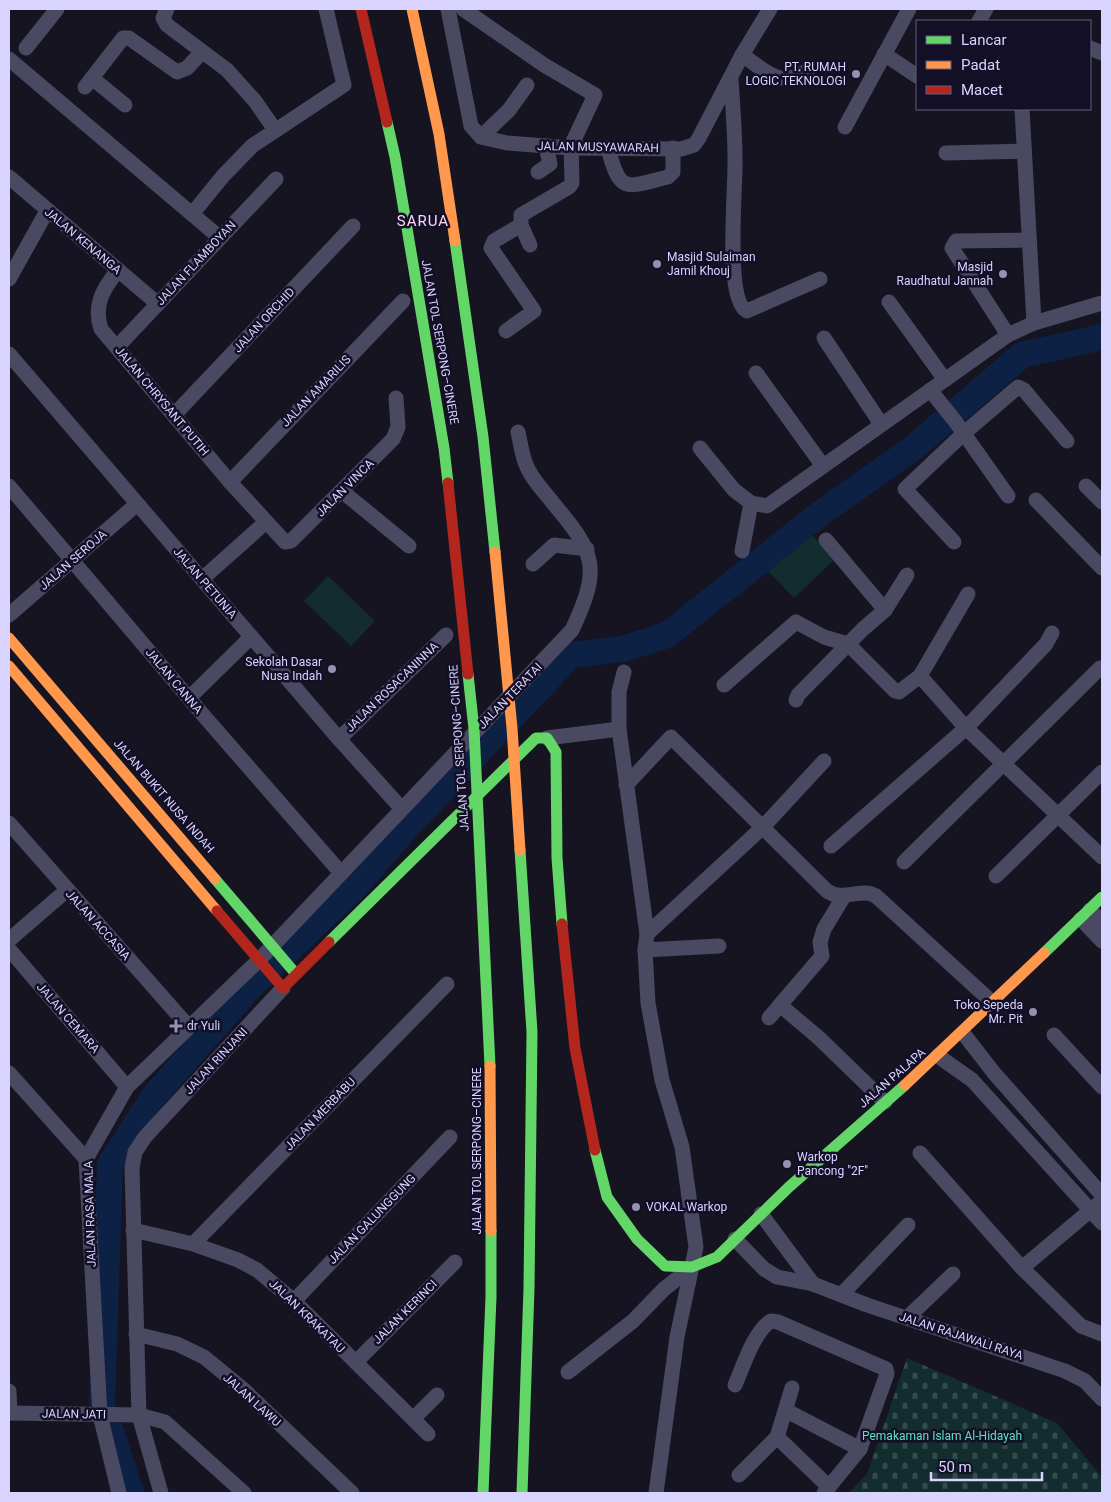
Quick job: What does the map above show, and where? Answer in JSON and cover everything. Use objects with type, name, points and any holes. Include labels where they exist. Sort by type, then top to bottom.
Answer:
[{"type":"main road","name":"JALAN TOL SERPONG–CINERE","points":[[361,9],[395,158],[444,448],[471,702],[490,1041],[491,1297],[483,1493]]},
{"type":"main road","points":[[412,9],[439,134],[483,438],[506,665],[516,788],[532,1032],[529,1288],[522,1493]]},
{"type":"main road","name":"JALAN BUKIT NUSA INDAH","points":[[9,638],[275,946],[295,972]]},
{"type":"main road","points":[[9,666],[282,987]]},
{"type":"main road","name":"JALAN RINJANI","points":[[282,987],[295,972],[536,738],[547,738]]},
{"type":"main road","points":[[547,738],[556,752],[557,858],[575,1048],[595,1152],[608,1197],[637,1239],[665,1266],[692,1267]]},
{"type":"main road","name":"JALAN PALAPA","points":[[692,1267],[716,1257],[761,1214],[963,1033],[1102,898]]},
{"type":"street","points":[[26,48],[57,9]]},
{"type":"street","points":[[167,9],[163,18],[167,24],[232,76],[255,101],[275,130]]},
{"type":"street","points":[[192,214],[236,162],[275,130],[344,85],[326,9]]},
{"type":"street","points":[[464,9],[544,65],[595,95],[571,148],[572,183],[569,187],[521,214],[521,226],[530,245]]},
{"type":"street","name":"JALAN MUSYAWARAH","points":[[481,137],[507,143],[571,148],[688,148],[694,145],[742,56],[770,9]]},
{"type":"street","points":[[845,127],[909,9]]},
{"type":"street","points":[[980,20],[986,9]]},
{"type":"street","points":[[449,10],[471,126],[481,137],[509,110],[527,85]]},
{"type":"street","points":[[125,105],[88,82],[123,38],[129,38],[177,72],[187,68],[202,52]]},
{"type":"street","points":[[884,54],[916,75]]},
{"type":"street","points":[[742,56],[778,79],[789,80],[808,70]]},
{"type":"street","points":[[9,59],[220,237]]},
{"type":"street","points":[[731,79],[736,162],[732,214],[735,290],[739,304],[745,310],[750,310],[820,278]]},
{"type":"street","points":[[1022,110],[1034,323]]},
{"type":"street","points":[[538,172],[550,164],[546,146]]},
{"type":"street","points":[[608,148],[614,171],[620,181],[629,186],[668,177],[673,172],[673,148]]},
{"type":"street","points":[[946,153],[1024,151]]},
{"type":"street","name":"JALAN KENANGA","points":[[9,177],[158,304]]},
{"type":"street","name":"JALAN FLAMBOYAN","points":[[117,347],[276,179]]},
{"type":"street","points":[[9,280],[47,211]]},
{"type":"street","name":"JALAN ORCHID","points":[[174,415],[353,226]]},
{"type":"street","points":[[506,331],[534,311],[497,259],[492,248],[494,241],[521,226]]},
{"type":"street","points":[[1008,335],[952,248],[956,241],[1028,240]]},
{"type":"street","name":"JALAN CHRYSANT PUTIH","points":[[118,270],[106,286],[97,306],[101,329],[266,522]]},
{"type":"street","name":"JALAN AMARILIS","points":[[230,482],[403,301]]},
{"type":"street","points":[[888,302],[945,380]]},
{"type":"street","points":[[700,448],[734,490],[752,503],[767,506],[1008,335],[1034,323],[1102,303]]},
{"type":"street","points":[[824,338],[881,424]]},
{"type":"street","name":"JALAN PETUNIA","points":[[9,354],[402,810]]},
{"type":"street","points":[[756,372],[822,466]]},
{"type":"street","points":[[954,542],[905,489],[959,428],[1018,388],[1024,390],[1068,441]]},
{"type":"street","points":[[930,390],[1008,496]]},
{"type":"street","name":"JALAN VINCA","points":[[266,522],[288,543],[343,492],[397,434],[396,398]]},
{"type":"street","name":"JALAN TERATAI","points":[[275,946],[341,873],[572,630],[586,601],[589,588],[590,564],[587,549],[578,533],[533,478],[523,456],[518,432]]},
{"type":"street","name":"JALAN CANNA","points":[[9,486],[341,873]]},
{"type":"street","points":[[1086,486],[1102,502]]},
{"type":"street","points":[[343,492],[409,546]]},
{"type":"street","points":[[1036,500],[1102,568]]},
{"type":"street","points":[[742,551],[752,503]]},
{"type":"street","name":"JALAN SEROJA","points":[[9,615],[137,504]]},
{"type":"street","points":[[202,579],[266,522]]},
{"type":"street","points":[[826,540],[885,610]]},
{"type":"street","points":[[532,564],[554,545],[587,549]]},
{"type":"street","points":[[796,700],[798,695],[848,644],[885,610],[908,575]]},
{"type":"street","points":[[724,685],[794,622],[802,624],[835,641],[848,644],[895,691],[900,692],[920,676],[968,594]]},
{"type":"street","points":[[831,846],[966,728],[1046,644],[1052,633]]},
{"type":"street","name":"JALAN ROSACANINNA","points":[[339,739],[446,635]]},
{"type":"street","points":[[189,698],[251,637]]},
{"type":"street","points":[[904,862],[1100,668]]},
{"type":"street","points":[[624,672],[619,692],[619,729],[647,934],[648,1003],[662,1080],[682,1148],[689,1186],[696,1247],[677,1337],[656,1493]]},
{"type":"street","points":[[920,676],[966,728],[1102,858]]},
{"type":"street","points":[[547,738],[619,729]]},
{"type":"street","points":[[626,786],[671,737],[827,892],[838,897],[869,893],[876,896],[993,1003]]},
{"type":"street","points":[[647,934],[763,827],[824,761]]},
{"type":"street","points":[[996,876],[1057,814],[1102,772]]},
{"type":"street","name":"JALAN ACCASIA","points":[[9,823],[188,1026]]},
{"type":"street","points":[[9,940],[67,890]]},
{"type":"street","points":[[769,1018],[822,956],[820,942],[824,929],[844,896]]},
{"type":"street","points":[[1086,914],[1102,922]]},
{"type":"street","points":[[1086,914],[1102,941]]},
{"type":"street","name":"JALAN RASA MALA","points":[[119,1493],[102,1415],[86,1159],[126,1086],[275,946]]},
{"type":"street","points":[[646,950],[719,946]]},
{"type":"street","name":"JALAN CEMARA","points":[[9,950],[126,1086]]},
{"type":"street","name":"JALAN MERBABU","points":[[193,1244],[447,984]]},
{"type":"street","name":"JALAN RINJANI","points":[[161,1493],[134,1415],[136,1334],[132,1168],[135,1152],[145,1137],[282,987]]},
{"type":"street","points":[[780,1005],[820,1038],[885,1102]]},
{"type":"street","points":[[963,1033],[984,1060],[1102,1195]]},
{"type":"street","points":[[1054,1035],[1102,1087]]},
{"type":"street","points":[[938,1056],[967,1076],[1102,1223]]},
{"type":"street","points":[[967,1076],[984,1060]]},
{"type":"street","points":[[9,1073],[86,1159]]},
{"type":"street","name":"JALAN GALUNGGUNG","points":[[294,1301],[450,1137]]},
{"type":"street","points":[[920,1154],[1022,1268],[1081,1326],[1102,1334]]},
{"type":"street","points":[[1022,1268],[1091,1211],[1102,1199]]},
{"type":"street","points":[[761,1214],[813,1284]]},
{"type":"street","points":[[841,1295],[908,1225]]},
{"type":"street","name":"JALAN KRAKATAU","points":[[133,1230],[193,1244],[238,1260],[256,1270],[294,1301],[428,1434]]},
{"type":"street","name":"JALAN RAJAWALI RAYA","points":[[735,1239],[770,1274],[813,1284],[1076,1375],[1085,1381],[1102,1399]]},
{"type":"street","name":"JALAN KERINCI","points":[[356,1362],[455,1262]]},
{"type":"street","points":[[788,1279],[799,1264]]},
{"type":"street","points":[[568,1372],[633,1321],[664,1289],[692,1267]]},
{"type":"street","points":[[908,1318],[953,1274]]},
{"type":"street","points":[[735,1385],[753,1344],[762,1328],[771,1321],[778,1322],[886,1369],[887,1374],[860,1449],[827,1490],[777,1437]]},
{"type":"street","name":"JALAN LAWU","points":[[136,1334],[177,1344],[204,1357],[243,1390],[352,1493]]},
{"type":"street","points":[[739,1475],[777,1437],[787,1411],[792,1388]]},
{"type":"street","points":[[9,1391],[9,1413]]},
{"type":"street","points":[[413,1418],[437,1395]]},
{"type":"street","points":[[787,1411],[860,1449]]},
{"type":"street","name":"JALAN JATI","points":[[9,1413],[134,1415],[165,1422],[244,1493]]},
{"type":"green space","points":[[809,532],[835,559],[794,598],[768,571]]},
{"type":"green space","points":[[328,576],[375,621],[351,646],[304,601]]},
{"type":"green space","name":"Pemakaman Islam Al-Hidayah","points":[[907,1358],[1057,1423],[1102,1477],[1102,1493],[849,1493],[867,1474]]},
{"type":"waterway","points":[[131,1493],[102,1404],[110,1164],[154,1096],[251,986],[355,887],[409,825],[571,655],[623,649],[667,635],[817,516],[913,448],[1022,355],[1102,337]]},
{"type":"traffic: fast","points":[[387,122],[395,157],[444,448],[448,483]]},
{"type":"traffic: fast","points":[[455,241],[483,437],[495,552]]},
{"type":"traffic: fast","points":[[468,674],[474,729],[490,1066]]},
{"type":"traffic: fast","points":[[329,942],[536,738],[547,738],[556,752],[557,858],[562,924]]},
{"type":"traffic: fast","points":[[520,850],[532,1032],[529,1288],[522,1493]]},
{"type":"traffic: fast","points":[[215,879],[296,974]]},
{"type":"traffic: fast","points":[[1044,953],[1102,897]]},
{"type":"traffic: fast","points":[[595,1150],[607,1197],[637,1239],[665,1266],[692,1267],[717,1257],[789,1187],[905,1085]]},
{"type":"traffic: fast","points":[[483,1493],[491,1297],[491,1231]]},
{"type":"traffic: slow","points":[[412,9],[439,134],[455,241]]},
{"type":"traffic: slow","points":[[495,552],[512,728],[520,850]]},
{"type":"traffic: slow","points":[[9,638],[215,879]]},
{"type":"traffic: slow","points":[[9,666],[217,911]]},
{"type":"traffic: slow","points":[[905,1085],[1044,953]]},
{"type":"traffic: slow","points":[[490,1066],[491,1231]]},
{"type":"traffic: jam","points":[[361,9],[387,122]]},
{"type":"traffic: jam","points":[[448,483],[468,674]]},
{"type":"traffic: jam","points":[[217,911],[283,988],[329,942]]},
{"type":"traffic: jam","points":[[562,924],[575,1048],[595,1150]]},
{"type":"place","name":"PT. RUMAH LOGIC TEKNOLOGI","points":[[856,74]]},
{"type":"place","name":"Masjid Sulaiman Jamil Khouj","points":[[657,264]]},
{"type":"place","name":"Masjid Raudhatul Jannah","points":[[1003,274]]},
{"type":"place","name":"Sekolah Dasar Nusa Indah","points":[[332,669]]},
{"type":"place","name":"Toko Sepeda Mr. Pit","points":[[1033,1012]]},
{"type":"place","name":"dr Yuli","points":[[176,1026]]},
{"type":"place","name":"Warkop Pancong \"2F\"","points":[[787,1164]]},
{"type":"place","name":"VOKAL Warkop","points":[[636,1207]]},
{"type":"district","name":"SARUA","points":[[423,221]]}]
